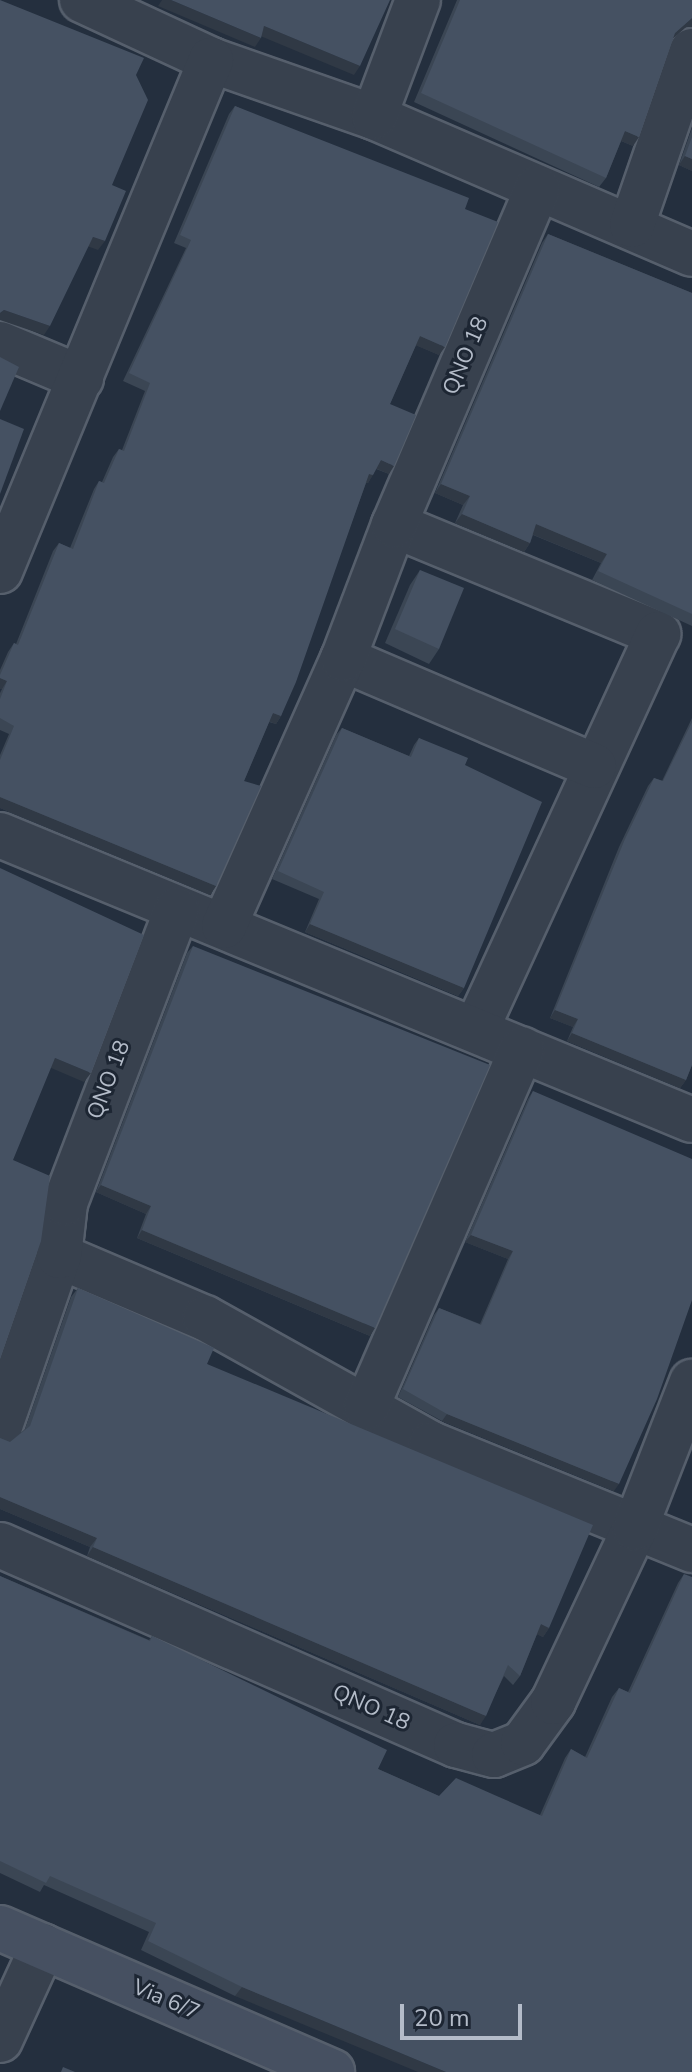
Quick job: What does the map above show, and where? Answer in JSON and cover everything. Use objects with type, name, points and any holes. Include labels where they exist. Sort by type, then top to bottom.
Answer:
[{"type":"street","points":[[374,117],[418,0]]},
{"type":"street","points":[[103,4],[211,60],[374,117],[632,225],[692,254]]},
{"type":"street","points":[[632,225],[692,51]]},
{"type":"street","points":[[0,571],[211,60]]},
{"type":"street","name":"QNO 18","points":[[224,926],[343,659],[394,525],[538,188]]},
{"type":"street","points":[[0,344],[81,378]]},
{"type":"street","points":[[394,525],[675,641],[594,766],[476,1030]]},
{"type":"street","points":[[343,659],[594,766]]},
{"type":"street","points":[[0,835],[692,1120]]},
{"type":"street","name":"QNO 18","points":[[0,1426],[59,1256],[65,1203],[177,910]]},
{"type":"street","points":[[366,1408],[522,1050]]},
{"type":"street","points":[[59,1256],[205,1318],[366,1408],[500,1476],[692,1550]]},
{"type":"street","name":"QNO 18","points":[[0,1545],[456,1745],[494,1755],[523,1743],[553,1702],[635,1528],[692,1382]]},
{"type":"street","name":"Via 6/7","points":[[0,1928],[332,2072]]},
{"type":"street","points":[[0,2040],[43,1946]]},
{"type":"building","points":[[0,0],[144,58],[136,75],[148,100],[112,185],[126,191],[105,241],[93,237],[50,326],[4,310],[0,313]]},
{"type":"building","points":[[171,0],[390,0],[360,66],[264,26],[261,38]]},
{"type":"building","points":[[460,0],[692,0],[692,18],[675,33],[639,137],[625,131],[606,178],[421,93]]},
{"type":"building","points":[[235,106],[469,198],[465,209],[498,222],[445,347],[420,336],[390,404],[416,415],[394,466],[381,460],[373,475],[369,474],[296,682],[281,716],[273,713],[244,781],[261,786],[216,886],[0,797],[0,760],[14,726],[0,718],[0,699],[7,681],[0,675],[14,643],[18,645],[59,543],[73,549],[99,481],[104,483],[119,449],[124,451],[150,383],[129,373],[191,240],[180,235]]},
{"type":"building","points":[[692,137],[692,159],[685,156]]},
{"type":"building","points":[[548,234],[692,293],[692,614],[598,571],[607,554],[536,524],[530,543],[462,514],[470,496],[441,484]]},
{"type":"building","points":[[0,357],[19,367],[0,411]]},
{"type":"building","points":[[0,419],[24,429],[0,494]]},
{"type":"building","points":[[420,570],[464,588],[439,649],[395,629]]},
{"type":"building","points":[[692,722],[692,1065],[686,1080],[572,1033],[578,1019],[555,1010],[625,839],[654,778],[663,781]]},
{"type":"building","points":[[342,728],[411,757],[419,738],[468,758],[465,765],[542,802],[464,988],[310,924],[324,892],[278,871]]},
{"type":"building","points":[[0,868],[144,935],[91,1073],[55,1058],[13,1160],[50,1176],[41,1241],[0,1359]]},
{"type":"building","points":[[193,946],[490,1065],[375,1328],[142,1230],[151,1206],[101,1185]]},
{"type":"building","points":[[533,1091],[692,1159],[692,1300],[657,1399],[619,1484],[447,1414],[403,1389],[439,1308],[481,1325],[513,1251],[471,1235]]},
{"type":"building","points":[[78,1288],[214,1348],[207,1364],[593,1525],[549,1628],[541,1624],[520,1676],[508,1665],[486,1716],[93,1547],[97,1538],[0,1497],[0,1438],[10,1442],[30,1426]]},
{"type":"building","points":[[684,1574],[692,1577],[692,2072],[446,2072],[242,1987],[148,1941],[156,1923],[50,1876],[46,1883],[0,1861],[0,1576],[150,1641],[152,1636],[387,1750],[378,1769],[439,1796],[456,1778],[542,1816],[571,1749],[587,1758],[619,1688],[630,1693]]}]
